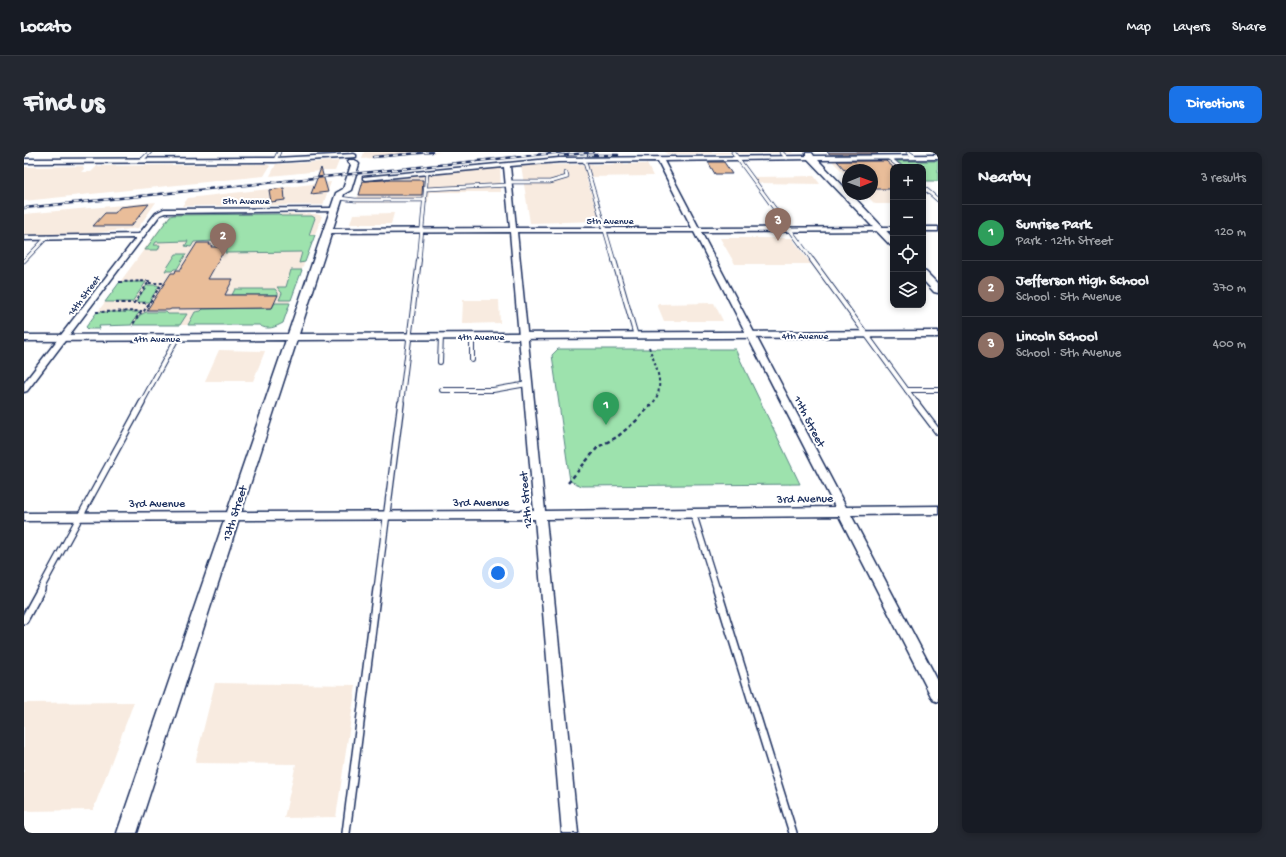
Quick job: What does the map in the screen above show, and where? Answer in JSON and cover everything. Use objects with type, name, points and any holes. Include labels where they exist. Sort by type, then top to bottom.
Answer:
[{"type":"street","points":[[200,160],[205,152]]},
{"type":"street","points":[[44,161],[51,154]]},
{"type":"street","points":[[810,155],[890,240]]},
{"type":"street","points":[[365,178],[507,164],[584,159],[787,158],[810,155],[889,158],[938,157]]},
{"type":"street","points":[[24,161],[351,159]]},
{"type":"street","name":"13th Street","points":[[127,833],[340,192],[347,190],[351,178],[355,164],[351,159]]},
{"type":"street","name":"11th Street","points":[[660,159],[841,511],[938,695]]},
{"type":"street","name":"12th Street","points":[[507,164],[570,833]]},
{"type":"street","name":"5th Avenue","points":[[158,214],[164,211],[335,210]]},
{"type":"street","name":"14th Street","points":[[24,389],[158,214]]},
{"type":"street","name":"5th Avenue","points":[[328,231],[890,229]]},
{"type":"street","points":[[926,229],[938,229]]},
{"type":"street","points":[[24,238],[141,236]]},
{"type":"street","points":[[926,277],[938,290]]},
{"type":"street","name":"4th Avenue","points":[[24,338],[938,334]]},
{"type":"street","name":"3rd Avenue","points":[[24,517],[540,515],[938,510]]},
{"type":"lane","points":[[142,160],[150,152]]},
{"type":"lane","points":[[274,160],[279,152]]},
{"type":"lane","points":[[733,152],[938,432]]},
{"type":"lane","points":[[781,152],[787,158]]},
{"type":"lane","points":[[908,152],[915,157]]},
{"type":"lane","points":[[889,158],[896,164]]},
{"type":"lane","points":[[584,159],[636,336]]},
{"type":"lane","points":[[346,833],[423,231],[427,172]]},
{"type":"lane","points":[[426,190],[446,187],[554,181],[567,177],[566,173]]},
{"type":"lane","points":[[926,190],[938,200]]},
{"type":"lane","points":[[340,192],[355,200],[425,200]]},
{"type":"lane","points":[[24,260],[47,237]]},
{"type":"lane","points":[[440,362],[441,336]]},
{"type":"lane","points":[[472,336],[472,360]]},
{"type":"lane","points":[[24,620],[177,338]]},
{"type":"lane","points":[[442,390],[493,390],[527,384]]},
{"type":"lane","points":[[907,390],[938,390]]},
{"type":"lane","points":[[693,513],[792,833]]},
{"type":"path","points":[[119,282],[149,281],[148,283],[162,283],[150,303],[144,311],[139,314],[132,326]]},
{"type":"path","points":[[134,303],[148,283]]},
{"type":"path","points":[[116,303],[150,303]]},
{"type":"path","points":[[96,312],[144,311]]},
{"type":"path","points":[[568,483],[598,448],[636,421],[656,399],[660,382],[648,347]]},
{"type":"shaded area","points":[[364,152],[442,152],[362,159]]},
{"type":"shaded area","points":[[665,152],[793,152],[794,153],[667,154]]},
{"type":"shaded area","points":[[830,159],[889,159],[895,164],[890,164],[890,204],[875,204],[871,200],[878,200],[878,164],[842,164],[842,171]]},
{"type":"shaded area","points":[[339,161],[335,171],[270,176],[276,164]]},
{"type":"shaded area","points":[[267,164],[270,166],[264,176],[24,201],[24,167],[83,166],[84,169],[81,172],[91,172],[97,166]]},
{"type":"shaded area","points":[[647,164],[653,176],[586,177],[600,221],[530,223],[521,165]]},
{"type":"shaded area","points":[[500,165],[501,192],[429,192],[428,202],[356,203],[363,179]]},
{"type":"shaded area","points":[[814,176],[820,184],[758,183],[753,177]]},
{"type":"shaded area","points":[[331,182],[323,205],[182,206],[188,198]]},
{"type":"shaded area","points":[[156,202],[138,228],[82,235],[24,235],[24,214]]},
{"type":"shaded area","points":[[394,213],[391,224],[350,224],[353,214]]},
{"type":"shaded area","points":[[174,214],[316,214],[322,216],[282,322],[278,325],[88,325],[169,216]]},
{"type":"shaded area","points":[[720,238],[792,238],[811,264],[735,264]]},
{"type":"shaded area","points":[[463,300],[499,300],[500,323],[462,324]]},
{"type":"shaded area","points":[[714,303],[723,321],[664,321],[657,304]]},
{"type":"shaded area","points":[[219,350],[265,351],[253,381],[205,381]]},
{"type":"shaded area","points":[[215,683],[356,685],[336,817],[284,818],[296,764],[195,763]]},
{"type":"shaded area","points":[[134,702],[93,810],[24,811],[24,703]]},
{"type":"green space","points":[[897,161],[938,161],[938,181],[926,181],[926,164],[900,164]]},
{"type":"green space","points":[[279,214],[281,216],[312,216],[315,218],[309,235],[315,235],[305,262],[299,263],[302,252],[225,253],[228,246],[215,246],[214,241],[194,242],[191,247],[185,246],[188,241],[156,242],[154,245],[160,245],[158,250],[145,250],[170,216]]},
{"type":"green space","points":[[176,254],[186,254],[177,269],[165,271]]},
{"type":"green space","points":[[291,270],[302,270],[291,300],[279,300],[282,293],[277,287],[286,287]]},
{"type":"green space","points":[[146,282],[132,302],[105,302],[119,283]]},
{"type":"green space","points":[[147,285],[159,286],[149,302],[136,302]]},
{"type":"green space","points":[[235,289],[275,289],[278,295],[232,295]]},
{"type":"green space","points":[[275,303],[290,303],[283,323],[271,328],[265,328],[259,325],[188,325],[195,312],[203,309],[272,308]]},
{"type":"green space","points":[[97,312],[141,312],[131,325],[99,326],[100,329],[88,329],[86,327]]},
{"type":"green space","points":[[146,312],[187,314],[180,325],[133,325],[140,315]]},
{"type":"green space","points":[[558,349],[735,349],[800,484],[582,486],[570,481],[552,355]]},
{"type":"building","points":[[827,152],[876,152],[878,154],[830,154]]},
{"type":"building","points":[[837,161],[886,161],[890,164],[890,189],[878,189],[878,164],[842,164],[842,167]]},
{"type":"building","points":[[708,162],[724,162],[732,174],[715,174]]},
{"type":"building","points":[[321,168],[328,192],[311,194]]},
{"type":"building","points":[[423,180],[422,195],[359,195],[363,181]]},
{"type":"building","points":[[284,188],[285,200],[271,202],[269,190]]},
{"type":"building","points":[[149,204],[131,226],[93,226],[105,213],[115,213],[120,207]]},
{"type":"building","points":[[197,243],[210,243],[209,245],[212,245],[211,247],[226,247],[208,279],[233,279],[225,295],[278,295],[272,308],[147,310],[171,273],[175,273],[176,270],[180,270]]},
{"type":"railway","points":[[373,157],[432,152]]},
{"type":"railway","points":[[24,208],[564,152]]},
{"type":"railway","points":[[559,156],[593,152]]},
{"type":"railway","points":[[588,155],[618,155]]},
{"type":"place","name":"Lincoln School","points":[[778,241]]},
{"type":"place","name":"Jefferson High School","points":[[223,256]]},
{"type":"place","name":"Sunrise Park","points":[[606,425]]}]
